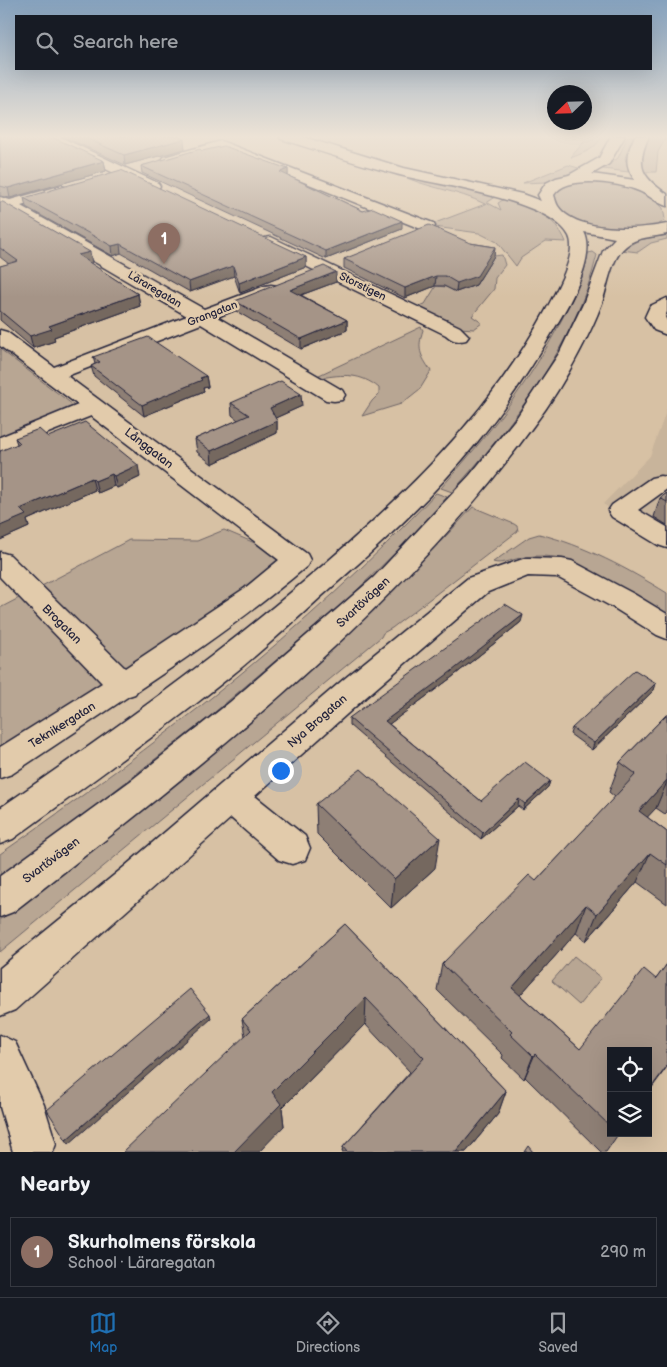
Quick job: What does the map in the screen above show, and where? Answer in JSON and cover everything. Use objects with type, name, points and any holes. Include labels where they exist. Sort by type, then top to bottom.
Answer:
[{"type":"street","points":[[3,204],[58,190]]},
{"type":"street","points":[[159,190],[166,193]]},
{"type":"street","points":[[337,190],[427,226],[401,238]]},
{"type":"street","points":[[481,190],[522,199],[558,214],[575,224],[598,231],[644,234],[667,231]]},
{"type":"street","points":[[0,828],[134,732],[246,647],[405,507],[445,466],[498,403],[536,346],[560,304],[580,246],[573,230],[548,202],[546,194],[549,190]]},
{"type":"street","points":[[649,190],[663,198]]},
{"type":"street","points":[[653,190],[663,198]]},
{"type":"street","name":"Läraregatan","points":[[3,204],[202,317],[334,395]]},
{"type":"street","name":"Storstigen","points":[[254,234],[325,267],[453,331],[459,336]]},
{"type":"street","name":"Svartövägen","points":[[0,899],[144,789],[241,711],[384,584],[479,480],[526,421],[570,352],[592,304],[611,251],[622,240],[644,234]]},
{"type":"street","name":"Grangatan","points":[[51,375],[350,258]]},
{"type":"street","points":[[667,304],[657,310],[655,317],[660,326],[667,329]]},
{"type":"street","name":"Långgatan","points":[[0,336],[297,560]]},
{"type":"street","points":[[0,445],[95,406]]},
{"type":"street","points":[[660,483],[621,512],[667,539]]},
{"type":"street","name":"Teknikergatan","points":[[0,764],[124,686],[255,595],[297,560]]},
{"type":"street","name":"Brogatan","points":[[0,561],[124,686]]},
{"type":"street","name":"Nya Brogatan","points":[[0,995],[355,688],[478,585],[526,567],[562,568],[624,601],[667,628]]},
{"type":"street","points":[[231,796],[292,848]]},
{"type":"street","points":[[0,1056],[22,1105],[33,1144]]},
{"type":"shaded area","points":[[444,190],[469,190],[497,196],[485,204],[464,195]]},
{"type":"shaded area","points":[[558,190],[636,190],[663,208],[665,219],[656,226],[641,229],[604,228],[586,223],[570,215],[558,205],[554,193]]},
{"type":"shaded area","points":[[506,198],[533,209],[549,219],[562,233],[566,242],[546,241],[521,258],[516,266],[497,242],[479,233],[427,226],[488,203],[501,210],[498,203]]},
{"type":"shaded area","points":[[667,235],[667,239],[651,243],[638,252],[621,250],[639,240]]},
{"type":"shaded area","points":[[593,252],[597,255],[587,289],[574,321],[558,352],[539,382],[497,439],[452,492],[441,488],[508,407],[523,385],[550,341],[575,294],[582,278],[588,253]]},
{"type":"shaded area","points":[[502,255],[505,265],[495,278],[494,289],[472,316],[482,323],[474,329],[459,328],[417,307],[425,304],[436,286],[446,287],[456,292],[482,275],[494,256]]},
{"type":"shaded area","points":[[421,327],[423,330],[420,342],[421,352],[424,361],[431,371],[420,389],[401,404],[362,416],[379,394],[379,388],[359,377],[344,375],[321,378],[317,376]]},
{"type":"shaded area","points":[[0,349],[77,408],[0,440]]},
{"type":"shaded area","points":[[667,409],[667,545],[603,504],[650,456]]},
{"type":"shaded area","points":[[436,493],[447,497],[404,544],[349,598],[209,717],[0,878],[0,854],[172,729],[227,685],[335,592]]},
{"type":"shaded area","points":[[473,507],[514,524],[517,526],[518,531],[383,633],[381,637],[0,952],[0,920],[125,825],[247,725],[363,619]]},
{"type":"shaded area","points":[[224,530],[295,560],[0,748],[0,608],[129,540],[197,541]]},
{"type":"shaded area","points":[[539,534],[589,551],[637,575],[667,593],[667,616],[572,561],[535,556],[503,563],[493,562],[529,537]]},
{"type":"shaded area","points":[[574,956],[601,978],[579,1005],[552,981]]},
{"type":"building","points":[[53,190],[163,190],[306,257],[239,283],[233,266],[189,282],[120,244],[112,246],[24,198]]},
{"type":"building","points":[[193,190],[318,190],[363,211],[373,208],[402,221],[326,251]]},
{"type":"building","points":[[0,202],[90,252],[78,255],[138,294],[49,326],[52,329],[30,336],[0,311],[0,266],[18,261],[0,248]]},
{"type":"building","points":[[429,225],[470,243],[495,247],[477,276],[457,283],[445,276],[436,276],[405,288],[344,259]]},
{"type":"building","points":[[324,266],[336,272],[290,290],[347,320],[301,339],[235,301]]},
{"type":"building","points":[[148,337],[206,376],[200,378],[202,380],[142,405],[91,366],[100,362],[93,357]]},
{"type":"building","points":[[281,381],[301,394],[270,408],[277,421],[211,451],[195,439],[249,415],[231,403]]},
{"type":"building","points":[[85,422],[138,465],[114,476],[112,474],[95,481],[92,478],[20,509],[26,515],[0,526],[0,451],[20,443],[15,438],[39,429],[48,437]]},
{"type":"building","points":[[667,493],[667,502],[660,498]]},
{"type":"building","points":[[505,604],[523,615],[385,721],[481,801],[525,762],[550,781],[525,804],[519,799],[483,833],[349,718]]},
{"type":"building","points":[[635,670],[656,683],[594,743],[572,728]]},
{"type":"building","points":[[667,714],[667,780],[639,811],[667,832],[667,865],[650,853],[597,914],[586,905],[512,988],[580,1049],[644,969],[656,979],[667,964],[667,1066],[652,1087],[652,1047],[607,1047],[607,1123],[535,1054],[533,1056],[510,1034],[512,1032],[442,964],[529,875],[536,881],[636,774],[620,762]]},
{"type":"building","points":[[361,769],[440,838],[394,879],[316,804]]},
{"type":"building","points":[[345,924],[506,1091],[456,1152],[347,1152],[343,1147],[424,1058],[366,998],[272,1092],[281,1104],[234,1152],[123,1152],[251,1030],[242,1019]]},
{"type":"building","points":[[190,989],[210,1014],[66,1140],[47,1110]]},
{"type":"building","points":[[528,1146],[533,1152],[524,1152]]},
{"type":"place","name":"Skurholmens förskola","points":[[164,264]]}]
